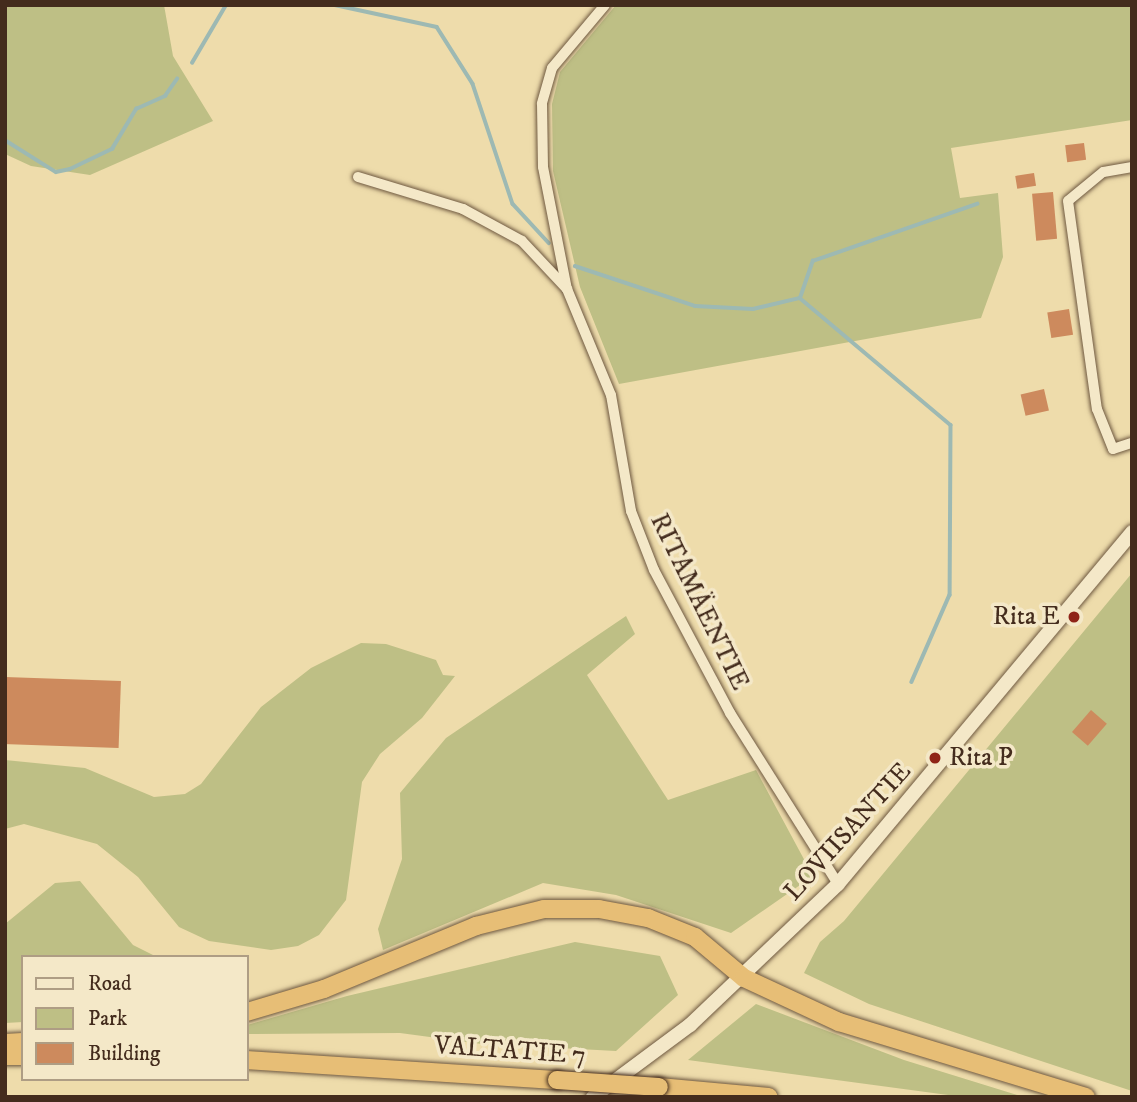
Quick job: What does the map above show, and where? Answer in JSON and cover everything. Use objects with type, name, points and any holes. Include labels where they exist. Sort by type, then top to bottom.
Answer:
[{"type":"highway","points":[[248,1012],[335,985],[476,926],[544,909],[648,918],[695,937],[744,978],[869,1034],[1086,1097]]},
{"type":"highway","name":"VALTATIE 7","points":[[248,1060],[659,1087],[769,1097]]},
{"type":"main road","name":"LOVIISANTIE","points":[[593,1097],[744,978],[838,884],[1132,532]]},
{"type":"street","name":"RITAMÄENTIE","points":[[605,5],[552,68],[542,104],[543,167],[567,289],[611,395],[631,512],[654,569],[730,713],[838,884]]},
{"type":"street","points":[[1132,167],[1103,172],[1068,201],[1097,409],[1113,449],[1132,443]]},
{"type":"street","points":[[358,177],[463,209],[522,241],[567,289]]},
{"type":"green space","points":[[5,5],[164,5],[173,56],[213,121],[90,175],[31,166],[5,154]]},
{"type":"green space","points":[[616,5],[1132,5],[1132,120],[951,148],[960,198],[998,193],[1003,257],[981,318],[619,384],[580,287],[553,171],[552,104],[560,72]]},
{"type":"green space","points":[[1132,573],[1132,1091],[869,1004],[804,973],[820,942],[844,921]]},
{"type":"green space","points":[[626,616],[635,634],[587,675],[668,800],[756,770],[813,876],[731,933],[616,895],[543,883],[383,950],[378,929],[402,859],[400,793],[446,738]]},
{"type":"green space","points":[[361,643],[386,644],[436,660],[443,675],[455,676],[422,718],[380,754],[362,782],[346,900],[319,935],[298,946],[271,950],[209,941],[179,927],[138,877],[97,844],[24,824],[5,829],[5,760],[85,768],[154,797],[185,794],[201,784],[261,707],[311,668]]},
{"type":"green space","points":[[80,881],[133,945],[153,955],[21,955],[21,1022],[5,1023],[5,924],[55,883]]},
{"type":"green space","points":[[575,942],[660,956],[678,995],[616,1051],[482,1044],[400,1033],[248,1034],[248,1025],[347,996]]},
{"type":"green space","points":[[756,1004],[904,1060],[1024,1097],[963,1097],[688,1060]]},
{"type":"building","points":[[1084,143],[1086,160],[1067,162],[1065,145]]},
{"type":"building","points":[[1034,173],[1036,186],[1017,189],[1015,176]]},
{"type":"building","points":[[1053,192],[1057,239],[1036,241],[1032,194]]},
{"type":"building","points":[[1069,309],[1073,335],[1051,338],[1047,312]]},
{"type":"building","points":[[1044,389],[1049,410],[1026,416],[1021,394]]},
{"type":"building","points":[[5,677],[121,681],[119,748],[5,744]]},
{"type":"building","points":[[1091,710],[1107,724],[1088,746],[1072,732]]},
{"type":"waterway","points":[[192,63],[226,5]]},
{"type":"waterway","points":[[335,5],[437,27],[473,84],[513,204],[549,243]]},
{"type":"waterway","points":[[5,140],[56,172],[70,169],[112,149],[136,109],[165,96],[177,79]]},
{"type":"waterway","points":[[575,266],[695,306],[753,309],[800,298],[813,261],[977,204]]},
{"type":"waterway","points":[[800,298],[951,425],[950,595],[912,682]]},
{"type":"place","name":"Rita E","points":[[1074,617]]},
{"type":"place","name":"Rita P","points":[[935,758]]}]
